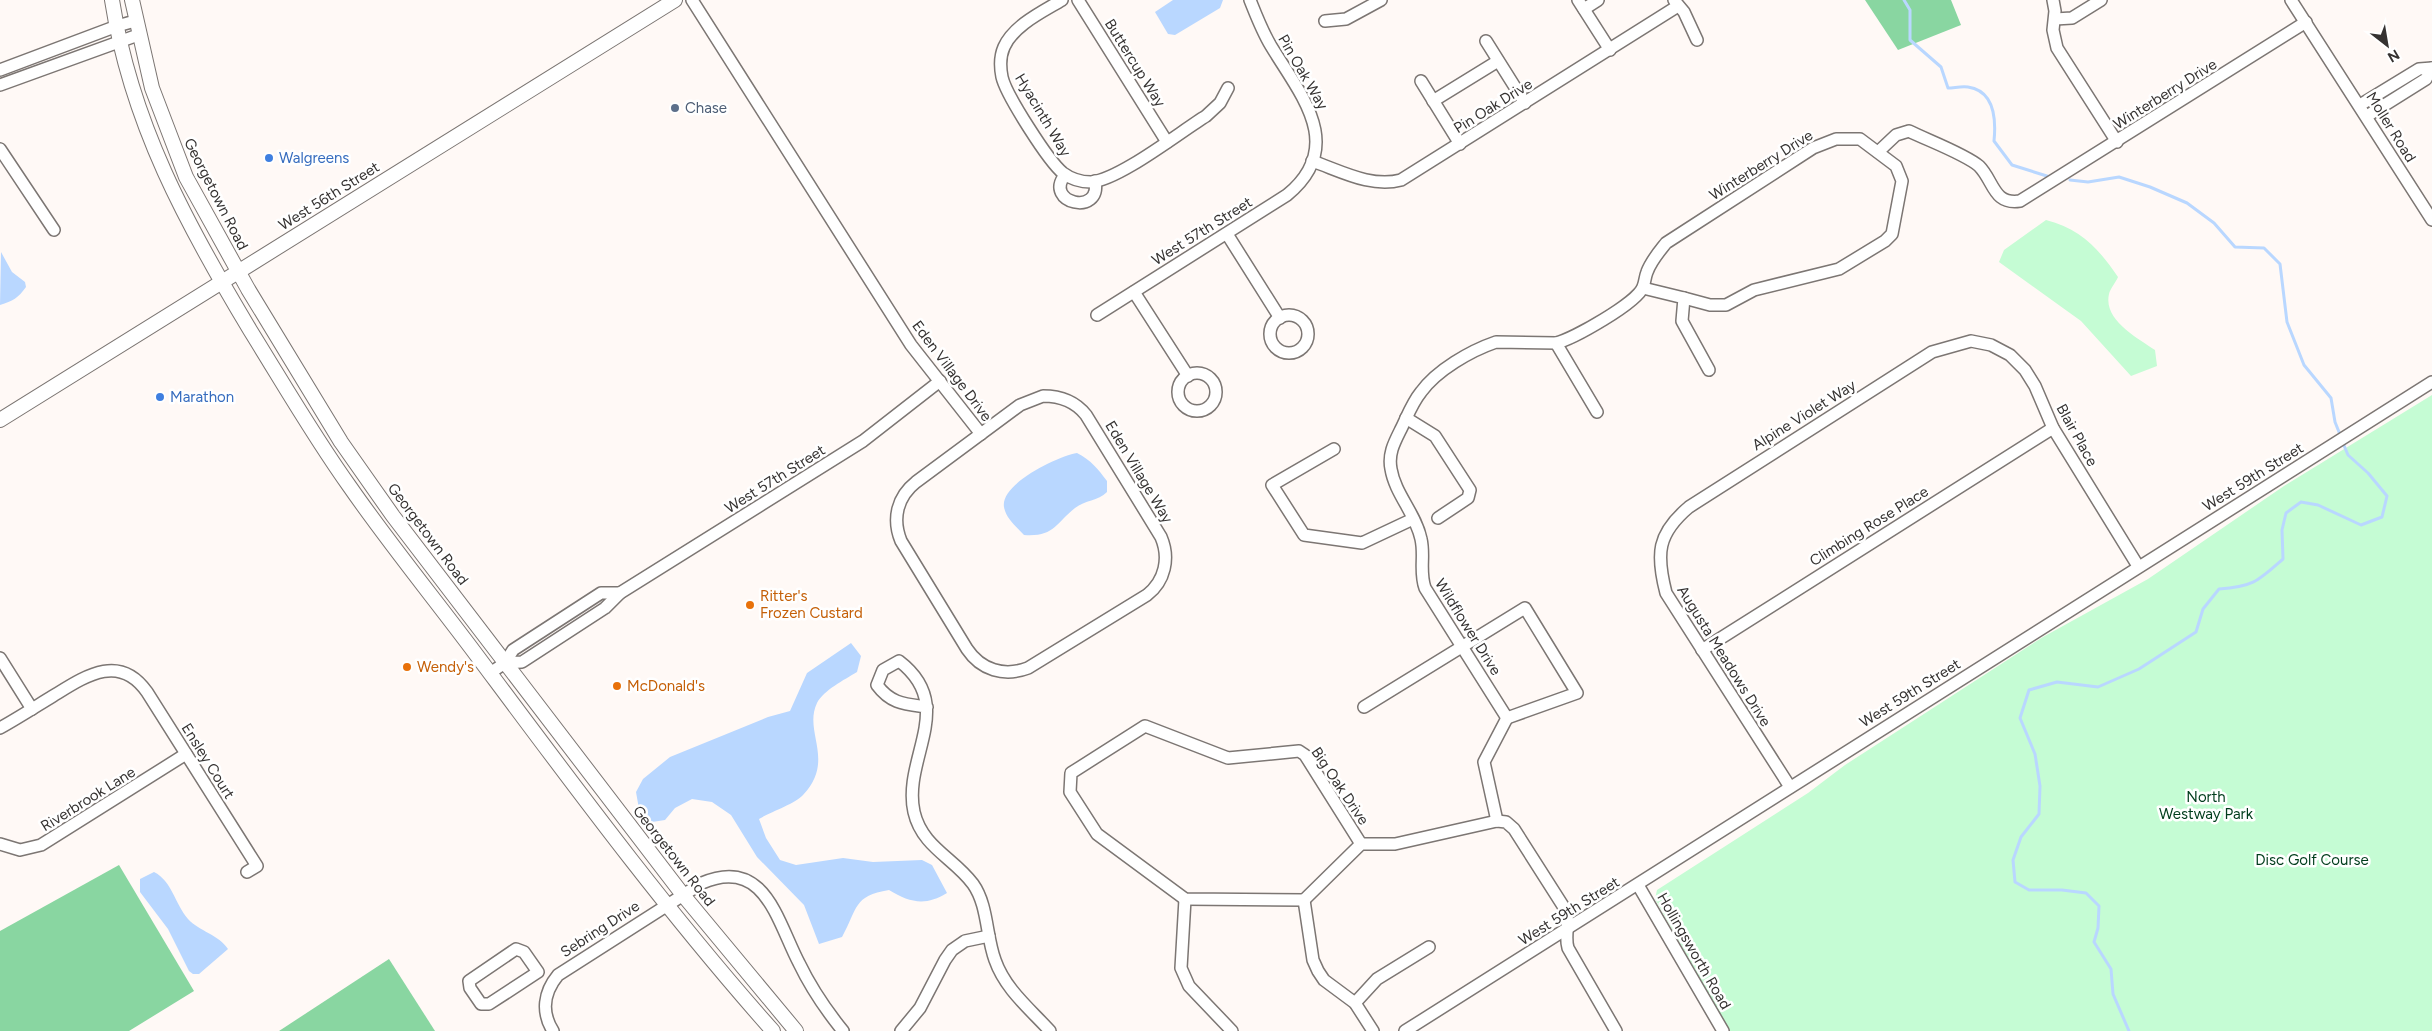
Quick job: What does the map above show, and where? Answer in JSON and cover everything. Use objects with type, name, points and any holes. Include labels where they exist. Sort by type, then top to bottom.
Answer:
[{"type":"main road","points":[[112,0],[134,94],[152,147],[178,204],[221,282],[288,393],[350,488],[666,905],[773,1031]]},
{"type":"main road","name":"Georgetown Road","points":[[132,0],[152,88],[178,159],[238,272],[341,442],[393,516],[683,895],[796,1031]]},
{"type":"main road","name":"West 56th Street","points":[[0,420],[675,0]]},
{"type":"street","name":"Eden Village Drive","points":[[692,0],[911,345],[982,434],[916,482],[905,493],[896,516],[897,531],[903,545],[967,649],[976,661],[989,669],[1004,672],[1023,670],[1091,630]]},
{"type":"street","name":"Hyacinth Way","points":[[1062,0],[1021,27],[1007,40],[1001,63],[1005,86],[1052,161],[1065,174],[1079,180],[1095,181],[1095,192],[1089,200],[1078,204],[1064,197],[1060,188],[1065,174]]},
{"type":"street","name":"Buttercup Way","points":[[1078,0],[1167,142]]},
{"type":"street","name":"Pin Oak Way","points":[[1250,0],[1267,39],[1311,111],[1316,136],[1312,161]]},
{"type":"street","points":[[1325,21],[1359,14],[1381,0]]},
{"type":"street","points":[[1598,0],[1581,4],[1610,50]]},
{"type":"street","points":[[2053,0],[2054,37],[2059,51],[2116,142]]},
{"type":"street","points":[[2055,19],[2072,18],[2101,0]]},
{"type":"street","name":"Moller Road","points":[[2291,0],[2432,220]]},
{"type":"street","points":[[1676,3],[1684,12],[1697,40]]},
{"type":"street","name":"Pin Oak Drive","points":[[1312,161],[1368,181],[1390,183],[1409,176],[1610,50],[1676,3]]},
{"type":"street","name":"Winterberry Drive","points":[[1643,288],[1651,262],[1666,243],[1817,146],[1831,140],[1850,138],[1863,140],[1878,152],[1896,135],[1909,131],[1977,165],[1997,195],[2016,202],[2024,200],[2306,22]]},
{"type":"street","points":[[0,70],[117,26],[137,28]]},
{"type":"street","points":[[0,85],[120,40],[137,28]]},
{"type":"street","points":[[1486,41],[1525,103]]},
{"type":"street","points":[[1432,101],[1498,61]]},
{"type":"street","points":[[2360,105],[2419,69],[2432,68]]},
{"type":"street","points":[[2367,116],[2426,79],[2432,68]]},
{"type":"street","points":[[1421,81],[1460,144]]},
{"type":"street","points":[[1095,181],[1106,179],[1167,142],[1214,110],[1228,88]]},
{"type":"street","points":[[0,149],[54,230]]},
{"type":"street","points":[[1597,412],[1556,343],[1582,333],[1632,300],[1643,288],[1710,305],[1724,305],[1754,290],[1839,269],[1885,240],[1892,233],[1902,181],[1897,168],[1878,152]]},
{"type":"street","name":"West 57th Street","points":[[1096,315],[1227,234],[1294,189],[1306,174],[1312,161]]},
{"type":"street","points":[[1227,234],[1280,318]]},
{"type":"street","points":[[1134,292],[1188,376]]},
{"type":"street","points":[[1684,298],[1682,321],[1709,370]]},
{"type":"street","name":"Blair Place","points":[[1971,341],[1991,345],[2010,355],[2025,370],[2035,386],[2053,428],[2138,566]]},
{"type":"street","name":"Alpine Violet Way","points":[[1665,532],[1676,517],[1689,507],[1932,352],[1950,345],[1971,341]]},
{"type":"street","name":"Wildflower Drive","points":[[1507,718],[1424,588],[1421,571],[1422,540],[1390,466],[1392,449],[1406,418],[1421,392],[1431,380],[1443,371],[1483,347],[1498,342],[1556,343]]},
{"type":"street","name":"West 57th Street","points":[[490,673],[505,664],[513,650],[601,593],[620,592],[842,455],[886,424],[940,381]]},
{"type":"street","name":"West 59th Street","points":[[1405,1031],[1638,885],[2138,566],[2432,382]]},
{"type":"street","name":"Eden Village Way","points":[[982,434],[1033,399],[1052,396],[1075,404],[1089,419],[1158,533],[1163,542],[1166,557],[1164,571],[1154,589],[1147,596],[1091,630]]},
{"type":"street","points":[[1406,418],[1435,436],[1470,490],[1468,498],[1438,518]]},
{"type":"street","name":"Climbing Rose Place","points":[[1702,650],[2053,428]]},
{"type":"street","points":[[1334,450],[1272,485],[1304,535],[1362,543],[1413,519]]},
{"type":"street","name":"Augusta Meadows Drive","points":[[1665,532],[1660,547],[1659,561],[1666,593],[1790,787]]},
{"type":"street","points":[[1364,707],[1524,608],[1577,694],[1507,718],[1484,762],[1497,821]]},
{"type":"street","points":[[0,658],[32,708],[0,728]]},
{"type":"street","points":[[927,707],[902,703],[885,697],[877,685],[883,670],[900,661],[912,670],[927,707],[926,730],[912,792],[914,812],[919,826],[930,843],[976,888],[996,964],[1006,982],[1050,1031]]},
{"type":"street","name":"Ensley Court","points":[[32,708],[89,674],[108,670],[133,678],[144,688],[257,866],[247,872]]},
{"type":"street","name":"Big Oak Drive","points":[[1185,900],[1097,834],[1070,792],[1071,773],[1145,726],[1228,758],[1299,751],[1304,755],[1361,844]]},
{"type":"street","name":"Riverbrook Lane","points":[[0,844],[20,850],[41,846],[186,754]]},
{"type":"street","points":[[1232,1031],[1201,996],[1189,986],[1181,968],[1185,900],[1304,900],[1361,844],[1394,844],[1497,821],[1506,822],[1514,829],[1565,909],[1568,920],[1566,940],[1569,950],[1616,1031]]},
{"type":"street","name":"Sebring Drive","points":[[552,982],[566,969],[702,883],[721,876],[741,878],[759,888],[770,903],[810,984],[843,1031]]},
{"type":"street","name":"Hollingsworth Road","points":[[1638,885],[1723,1031]]},
{"type":"street","points":[[1304,900],[1313,960],[1317,969],[1324,980],[1355,1003],[1373,1031]]},
{"type":"street","points":[[901,1031],[920,1008],[944,960],[952,950],[965,941],[989,936]]},
{"type":"street","points":[[1355,1003],[1376,979],[1429,947]]},
{"type":"street","points":[[538,972],[486,1005],[479,1003],[468,985],[472,978],[516,949],[524,952],[538,972],[552,982],[545,1004],[548,1020],[553,1031]]},
{"type":"green space","points":[[1865,0],[1951,0],[1961,25],[1898,50]]},
{"type":"green space","points":[[2046,220],[2079,234],[2096,249],[2111,267],[2118,277],[2109,294],[2111,312],[2116,320],[2131,334],[2155,350],[2157,366],[2131,376],[2081,321],[1999,262],[2004,250]]},
{"type":"green space","name":"North Westway Park","points":[[2432,395],[2432,1031],[1730,1031],[1655,899],[1657,890],[1808,793],[1845,765],[2043,637],[2148,579],[2284,486]]},
{"type":"green space","points":[[119,865],[194,991],[129,1031],[0,1031],[0,931]]},
{"type":"green space","points":[[389,959],[435,1031],[279,1031]]},
{"type":"water","points":[[1173,0],[1223,0],[1220,8],[1175,35],[1168,34],[1155,12]]},
{"type":"water","points":[[1,252],[12,272],[25,282],[26,287],[15,299],[0,305]]},
{"type":"water","points":[[1077,453],[1090,462],[1104,477],[1107,481],[1107,492],[1100,497],[1079,505],[1048,532],[1024,535],[1007,515],[1004,507],[1005,498],[1011,489],[1032,472],[1057,459]]},
{"type":"water","points":[[851,643],[861,656],[857,672],[824,694],[817,703],[814,725],[818,758],[813,782],[799,798],[759,819],[766,838],[780,860],[796,865],[843,858],[873,862],[922,860],[932,865],[947,893],[925,901],[904,898],[889,890],[869,896],[854,911],[842,937],[819,944],[804,905],[757,857],[731,815],[712,802],[692,799],[675,808],[665,820],[652,822],[639,809],[636,792],[643,779],[670,757],[768,717],[790,711],[807,673]]},
{"type":"water","points":[[154,872],[165,881],[188,919],[220,940],[228,949],[199,974],[193,974],[189,971],[168,929],[140,892],[140,879]]},
{"type":"waterway","points":[[1904,0],[1910,10],[1910,40],[1941,67],[1948,88],[1968,87],[1984,94],[1989,101],[1994,116],[1994,141],[2012,165],[2050,177]]},
{"type":"waterway","points":[[2070,180],[2088,182],[2119,177],[2150,187],[2187,203],[2214,223],[2235,247],[2264,248],[2280,264],[2287,322],[2304,365],[2331,398],[2335,422],[2341,437]]},
{"type":"waterway","points":[[2129,1031],[2113,994],[2111,969],[2094,942],[2098,928],[2099,906],[2086,893],[2062,890],[2029,890],[2015,882],[2013,860],[2021,837],[2039,814],[2040,786],[2035,754],[2020,718],[2029,690],[2057,682],[2098,687],[2139,669],[2196,632],[2203,609],[2219,589],[2240,587],[2254,582],[2283,559],[2282,530],[2286,513],[2301,502],[2318,505],[2361,525],[2382,517],[2387,496],[2368,473],[2348,455],[2343,443]]},
{"type":"place","name":"Chase","points":[[675,108]]},
{"type":"place","name":"Walgreens","points":[[269,158]]},
{"type":"place","name":"Marathon","points":[[160,397]]},
{"type":"place","name":"Ritter's Frozen Custard","points":[[750,605]]},
{"type":"place","name":"Wendy's","points":[[407,667]]},
{"type":"place","name":"McDonald's","points":[[617,686]]},
{"type":"park label","name":"Disc Golf Course","points":[[2312,860]]}]
